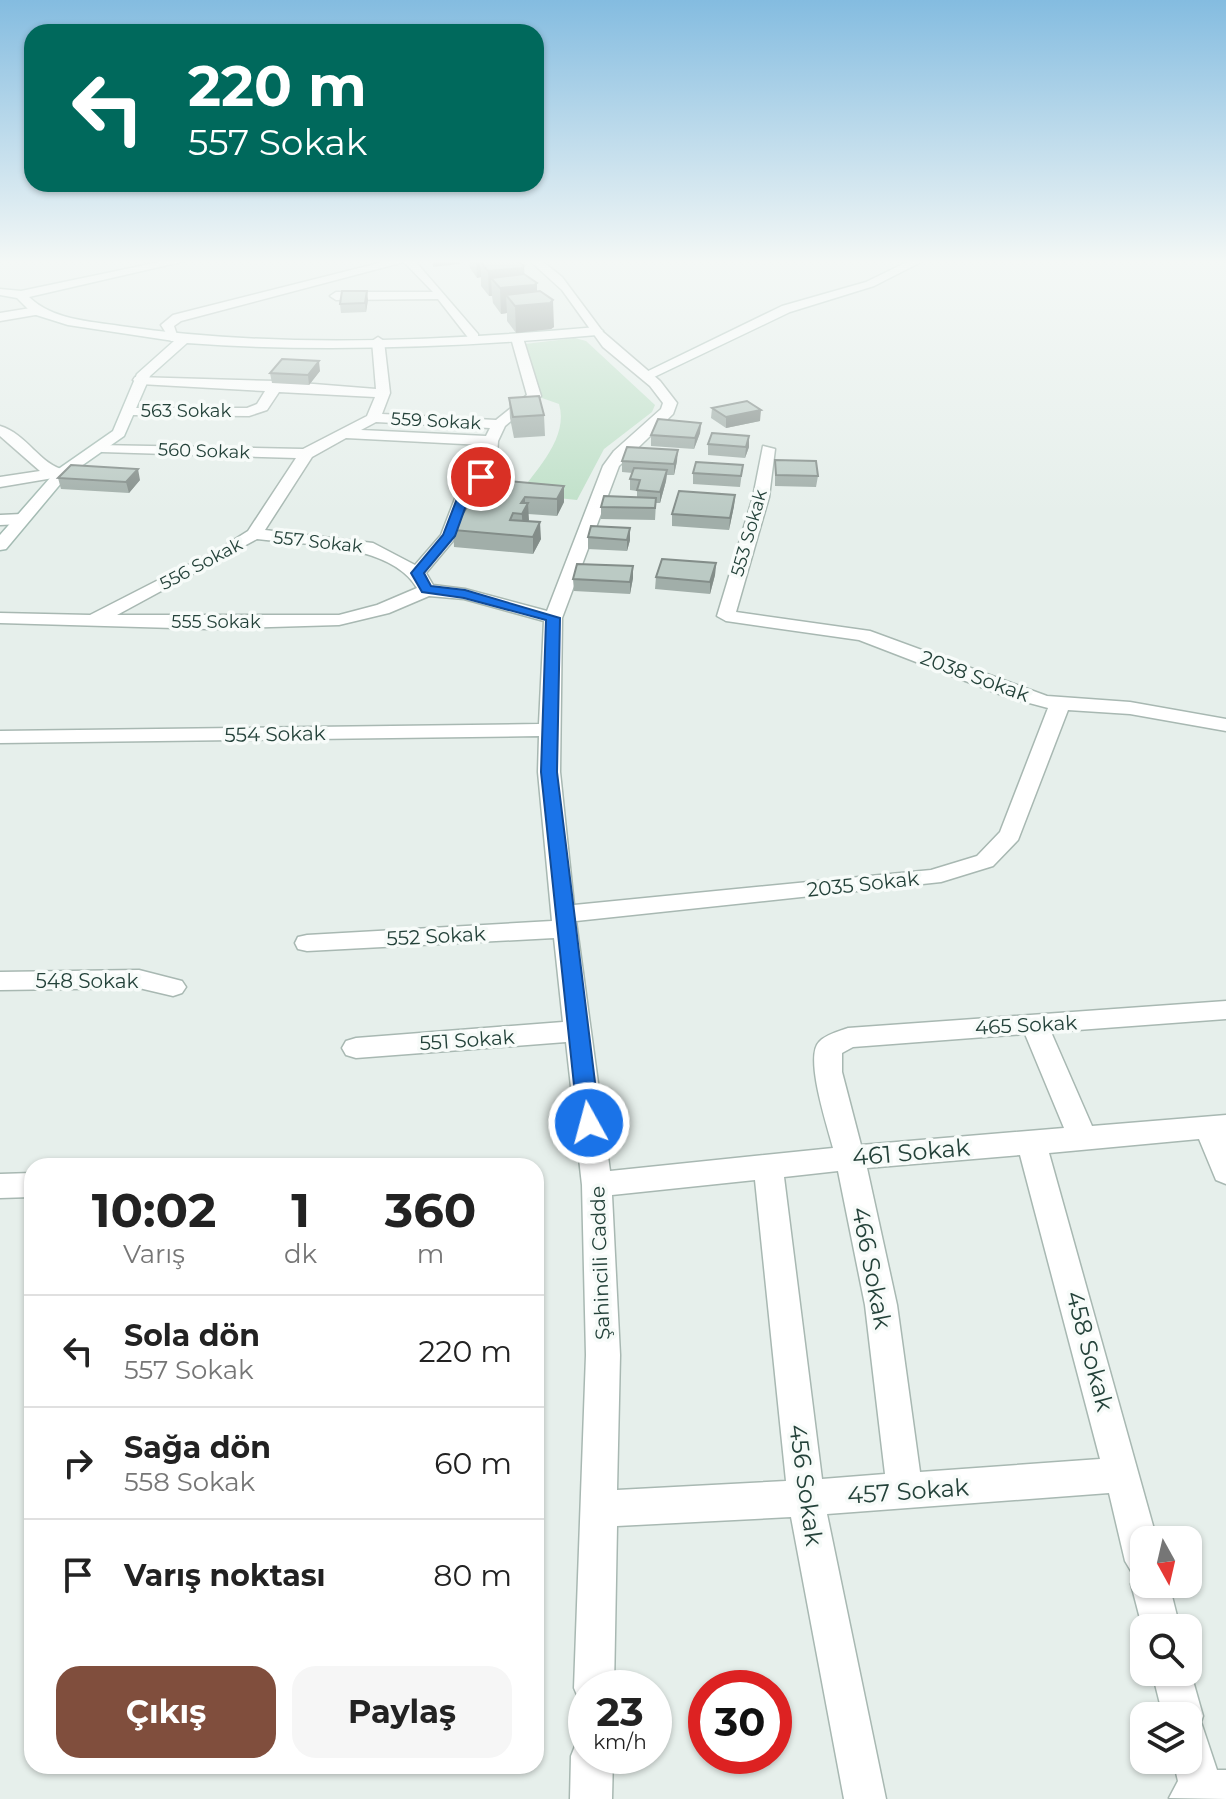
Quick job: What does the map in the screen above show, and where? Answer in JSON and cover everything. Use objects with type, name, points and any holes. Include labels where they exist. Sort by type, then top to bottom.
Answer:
[{"type":"street","points":[[0,482],[57,473],[102,448],[119,433],[131,411],[140,380],[174,345]]},
{"type":"street","points":[[373,418],[383,393],[378,345]]},
{"type":"street","points":[[422,581],[449,536],[464,496],[488,469],[491,441],[499,424],[534,396],[519,345]]},
{"type":"street","name":"Şahincili Cadde","points":[[595,1670],[603,1355],[597,1185],[564,921],[549,772],[549,730],[553,618],[611,466],[670,407],[661,388],[613,345]]},
{"type":"street","points":[[647,375],[716,345]]},
{"type":"street","points":[[140,380],[383,393]]},
{"type":"street","name":"563 Sokak","points":[[131,411],[249,412],[262,407],[276,385]]},
{"type":"street","name":"559 Sokak","points":[[373,418],[499,424]]},
{"type":"street","name":"556 Sokak","points":[[94,620],[227,552],[254,534],[306,454],[373,418]]},
{"type":"street","points":[[0,430],[15,438],[28,455],[57,473]]},
{"type":"street","points":[[344,434],[491,441]]},
{"type":"street","name":"560 Sokak","points":[[102,448],[306,454]]},
{"type":"street","name":"553 Sokak","points":[[726,616],[761,497],[768,449]]},
{"type":"street","points":[[0,545],[57,473]]},
{"type":"street","points":[[0,520],[22,519]]},
{"type":"street","name":"557 Sokak","points":[[254,534],[356,544],[390,555],[422,581],[553,618]]},
{"type":"street","name":"555 Sokak","points":[[0,618],[339,620],[373,613],[422,581]]},
{"type":"street","name":"2038 Sokak","points":[[726,616],[863,635],[1014,693],[1060,704],[1130,708],[1226,725]]},
{"type":"street","name":"2035 Sokak","points":[[564,921],[933,877],[985,861],[1010,835],[1060,704]]},
{"type":"street","name":"554 Sokak","points":[[0,737],[549,730]]},
{"type":"street","name":"552 Sokak","points":[[307,943],[564,921]]},
{"type":"street","name":"548 Sokak","points":[[0,981],[139,979],[173,987]]},
{"type":"street","name":"465 Sokak","points":[[829,1048],[848,1038],[1226,1010]]},
{"type":"street","points":[[1035,1025],[1082,1137]]},
{"type":"street","name":"551 Sokak","points":[[356,1048],[577,1031]]},
{"type":"street","name":"466 Sokak","points":[[829,1048],[828,1072],[881,1305],[905,1490]]},
{"type":"street","points":[[1218,1126],[1226,1172]]},
{"type":"street","name":"461 Sokak","points":[[597,1185],[850,1158],[1218,1126]]},
{"type":"street","name":"458 Sokak","points":[[1031,1142],[1135,1526]]},
{"type":"street","name":"456 Sokak","points":[[768,1167],[806,1498],[865,1799]]},
{"type":"street","points":[[0,1186],[24,1185]]},
{"type":"street","name":"457 Sokak","points":[[599,1509],[806,1498],[1122,1475]]},
{"type":"street","points":[[591,1799],[592,1774]]},
{"type":"green space","points":[[525,345],[590,345],[655,405],[652,412],[604,449],[577,500],[519,494],[550,452],[560,428],[559,404],[542,398]]},
{"type":"building","points":[[282,359],[319,361],[308,375],[270,373]]},
{"type":"building","points":[[539,396],[544,415],[513,417],[509,398]]},
{"type":"building","points":[[747,401],[761,410],[726,417],[712,408]]},
{"type":"building","points":[[658,419],[701,423],[695,438],[651,435]]},
{"type":"building","points":[[712,433],[749,436],[746,447],[708,444]]},
{"type":"building","points":[[627,447],[678,450],[674,464],[622,461]]},
{"type":"building","points":[[775,460],[816,461],[818,476],[776,475]]},
{"type":"building","points":[[696,462],[743,465],[741,476],[693,473]]},
{"type":"building","points":[[71,465],[138,469],[126,482],[58,478]]},
{"type":"building","points":[[634,468],[667,470],[660,492],[637,490],[640,480],[630,479]]},
{"type":"building","points":[[484,479],[564,486],[557,499],[525,497],[521,503],[528,503],[522,514],[513,513],[510,520],[540,522],[533,537],[453,530]]},
{"type":"building","points":[[679,491],[735,495],[730,518],[672,514]]},
{"type":"building","points":[[604,496],[656,498],[655,508],[601,507]]},
{"type":"building","points":[[591,526],[630,528],[627,540],[588,537]]},
{"type":"building","points":[[662,559],[716,563],[710,582],[656,577]]},
{"type":"building","points":[[577,564],[633,566],[630,582],[573,579]]},
{"type":"route","points":[[481,477],[464,496],[449,536],[417,573],[427,590],[465,594],[553,618],[549,772],[589,1123]]}]
